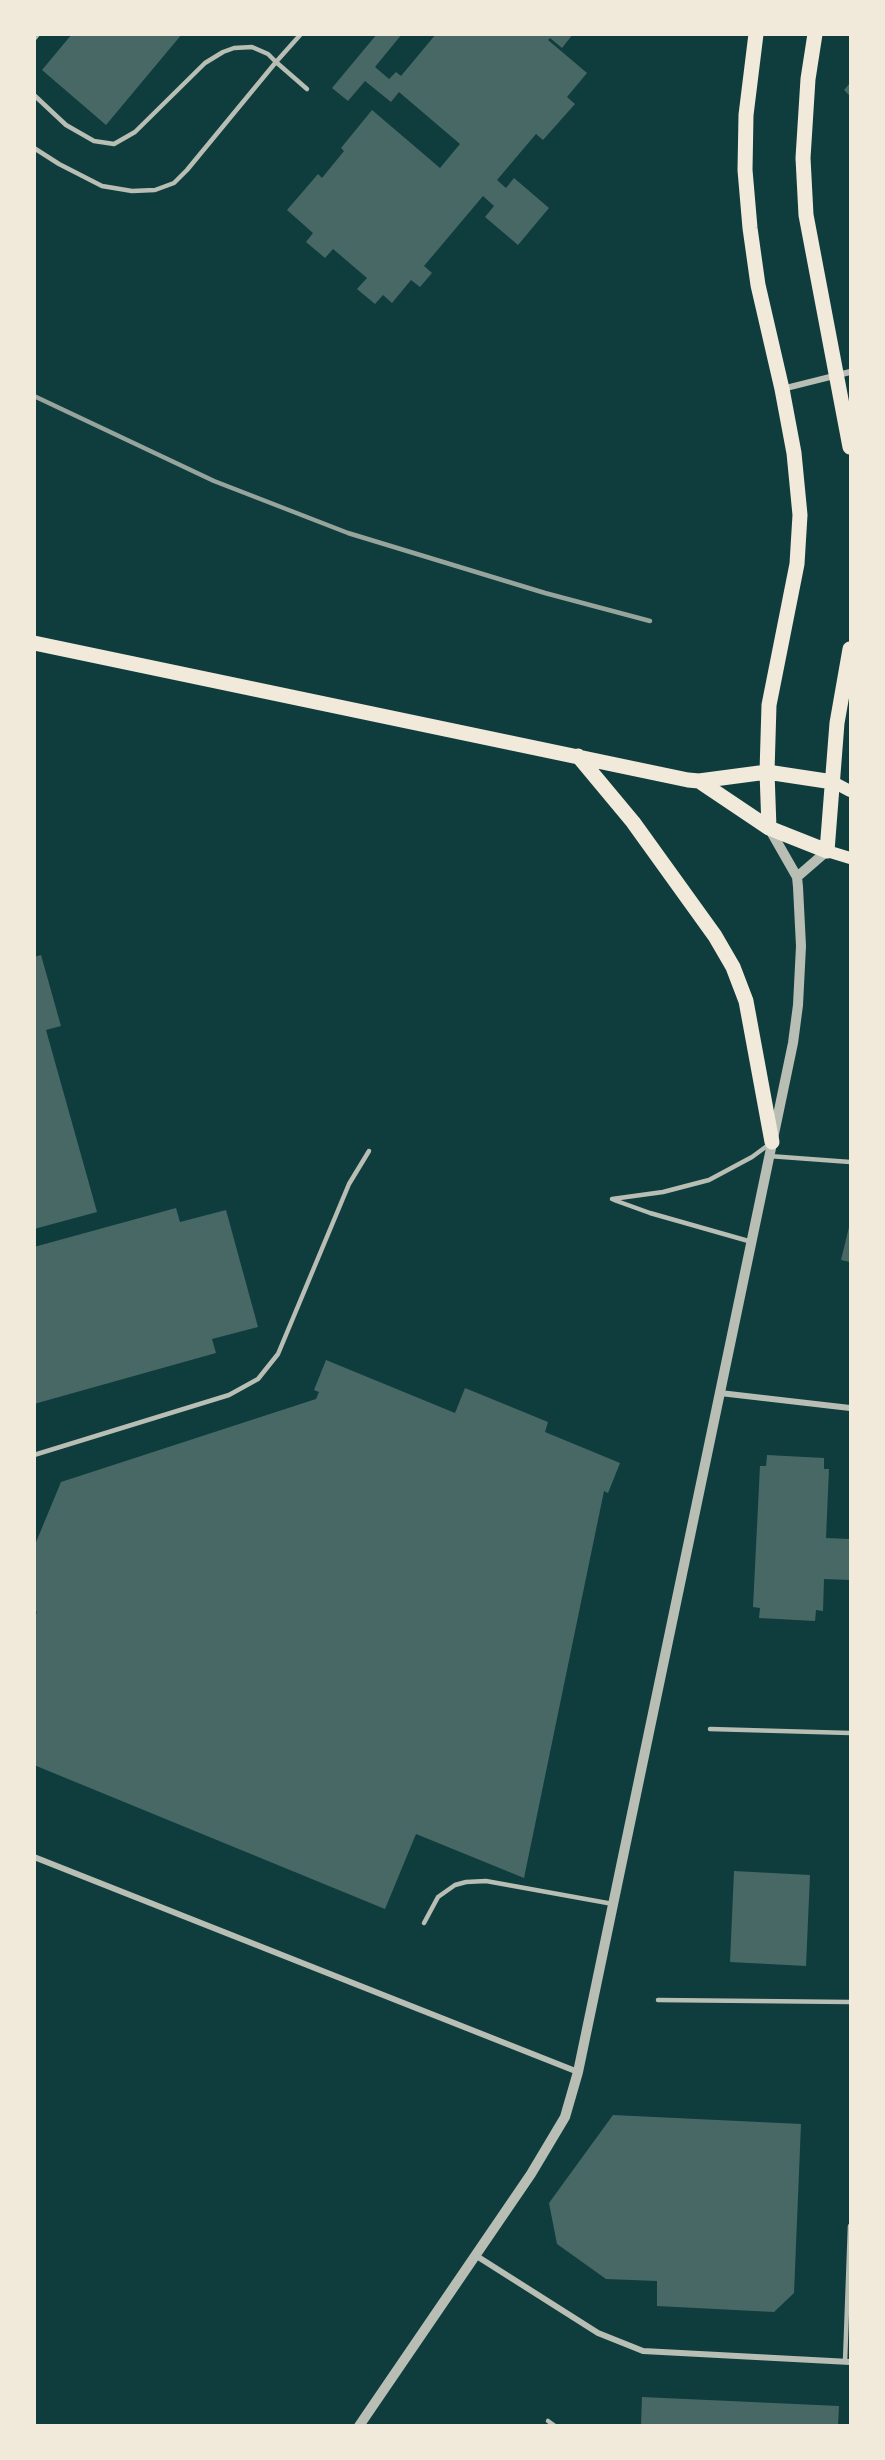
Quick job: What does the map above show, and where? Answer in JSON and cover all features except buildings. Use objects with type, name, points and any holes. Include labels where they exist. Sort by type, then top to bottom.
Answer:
[{"type":"main road","points":[[756,34],[746,115],[745,170],[750,228],[758,285],[794,453],[800,515],[797,564],[769,705],[766,771],[769,828]]},
{"type":"main road","points":[[815,34],[808,79],[804,187],[810,244],[844,373],[850,447]]},
{"type":"main road","points":[[34,643],[699,781],[766,771],[833,782],[850,791]]},
{"type":"main road","points":[[827,851],[837,723],[850,649]]},
{"type":"main road","points":[[578,756],[633,822],[715,936],[733,967],[746,1001],[770,1149]]},
{"type":"main road","points":[[699,781],[769,828],[850,858]]},
{"type":"street","points":[[782,389],[844,373]]},
{"type":"street","points":[[359,2426],[531,2174],[565,2117],[578,2072],[793,1043],[798,1005],[801,945],[797,877],[769,828]]},
{"type":"street","points":[[797,877],[827,851]]},
{"type":"street","points":[[720,1392],[850,1407]]},
{"type":"street","points":[[34,1857],[578,2072]]},
{"type":"street","points":[[475,2254],[598,2333],[643,2351],[848,2362]]},
{"type":"lane","points":[[34,39],[38,34]]},
{"type":"lane","points":[[34,148],[102,186],[132,191],[154,190],[174,183],[301,34]]},
{"type":"lane","points":[[34,95],[66,125],[94,141],[114,144],[135,132],[205,63],[223,52],[252,47],[268,54],[307,89]]},
{"type":"lane","points":[[752,1242],[650,1213],[612,1199],[663,1192],[709,1180],[770,1149],[850,1162]]},
{"type":"lane","points":[[34,1455],[229,1395],[258,1379],[278,1354],[349,1184],[369,1151]]},
{"type":"lane","points":[[710,1729],[850,1733]]},
{"type":"lane","points":[[424,1923],[438,1897],[455,1885],[466,1882],[486,1881],[614,1904]]},
{"type":"lane","points":[[658,2000],[850,2002]]},
{"type":"lane","points":[[848,2362],[850,2226]]},
{"type":"lane","points":[[548,2421],[555,2426]]},
{"type":"railway","points":[[34,396],[214,481],[348,533],[545,593],[650,621]]}]
